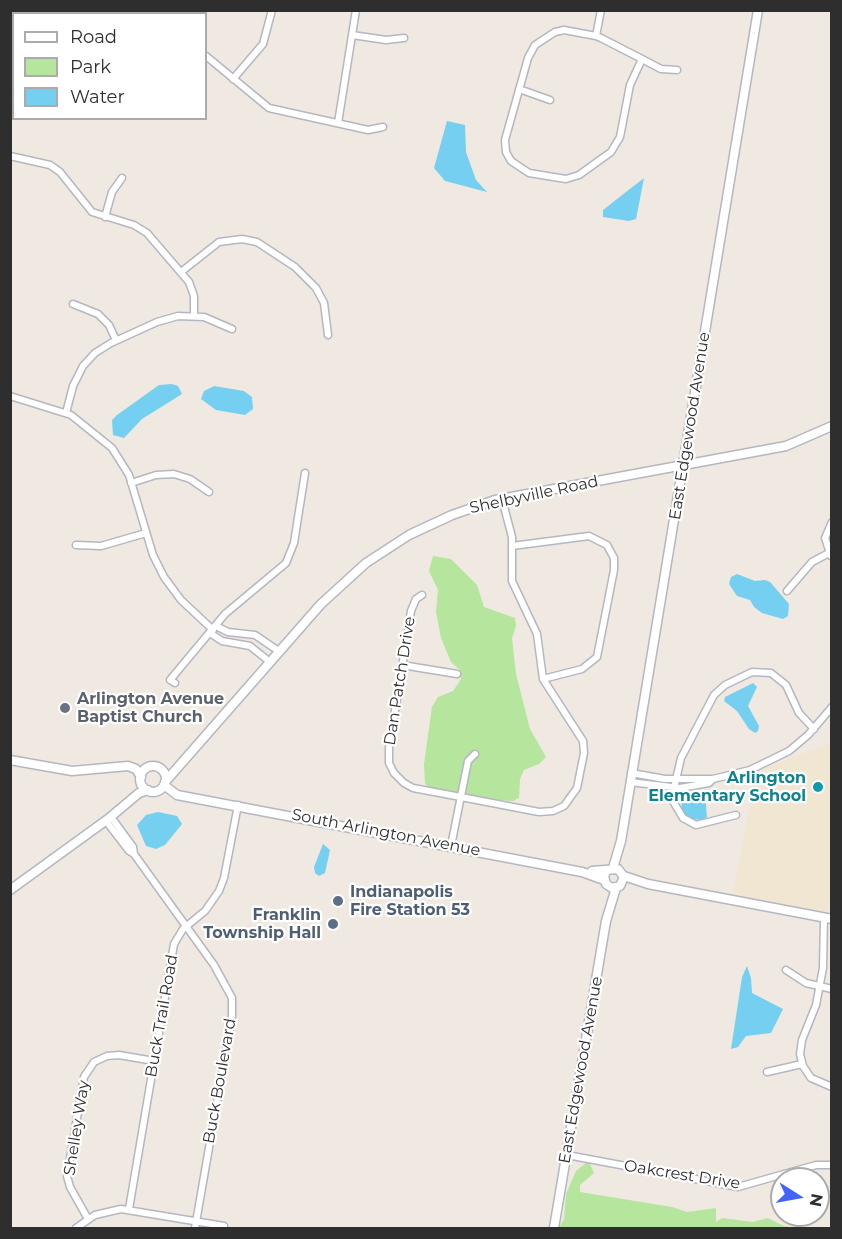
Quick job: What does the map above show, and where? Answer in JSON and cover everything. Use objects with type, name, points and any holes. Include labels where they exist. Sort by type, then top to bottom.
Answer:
[{"type":"main road","name":"East Edgewood Avenue","points":[[621,841],[758,10]]},
{"type":"main road","name":"Shelbyville Road","points":[[185,760],[337,588],[384,550],[437,521],[502,499],[791,444],[831,426]]},
{"type":"main road","points":[[10,760],[66,771],[130,766],[152,791]]},
{"type":"main road","points":[[108,767],[126,762],[170,770],[185,760]]},
{"type":"main road","points":[[128,801],[165,783],[185,760]]},
{"type":"main road","points":[[10,890],[108,819],[128,801],[144,771],[151,767]]},
{"type":"main road","points":[[161,770],[165,783]]},
{"type":"main road","name":"South Arlington Avenue","points":[[165,783],[173,793],[189,797],[238,804],[582,872],[618,886]]},
{"type":"main road","name":"South Arlington Avenue","points":[[152,791],[173,798],[189,797]]},
{"type":"main road","points":[[608,912],[605,882],[621,841]]},
{"type":"main road","points":[[608,912],[623,874],[621,841]]},
{"type":"main road","points":[[610,869],[648,884],[828,918]]},
{"type":"main road","name":"South Arlington Avenue","points":[[582,872],[610,869]]},
{"type":"main road","points":[[618,886],[648,884]]},
{"type":"main road","name":"East Edgewood Avenue","points":[[554,1228],[608,912]]},
{"type":"street","points":[[233,79],[263,44],[272,10]]},
{"type":"street","points":[[338,123],[356,10]]},
{"type":"street","points":[[596,36],[601,10]]},
{"type":"street","points":[[642,59],[630,85],[622,133],[615,149],[579,175],[560,179],[529,173],[516,165],[508,156],[506,140],[528,58],[535,45],[560,30],[596,36],[642,59],[661,69],[677,70]]},
{"type":"street","points":[[352,35],[386,40],[404,38]]},
{"type":"street","points":[[207,57],[269,108],[368,130],[383,127]]},
{"type":"street","points":[[519,89],[550,100]]},
{"type":"street","points":[[10,156],[43,162],[56,168],[85,206],[105,217],[134,225],[145,232],[181,272],[192,289],[194,315]]},
{"type":"street","points":[[105,217],[112,192],[122,178]]},
{"type":"street","points":[[181,272],[219,242],[242,239],[257,243],[295,267],[316,288],[324,303],[328,335]]},
{"type":"street","points":[[74,304],[91,309],[101,316],[116,340]]},
{"type":"street","points":[[66,413],[73,386],[83,366],[100,349],[116,340],[163,320],[194,315],[212,319],[232,329]]},
{"type":"street","points":[[10,396],[77,418],[109,444],[121,460],[131,483],[156,562],[170,587],[222,641],[250,646],[270,662]]},
{"type":"street","points":[[175,683],[171,680],[225,614],[286,563],[294,543],[306,473]]},
{"type":"street","points":[[131,483],[156,475],[174,474],[188,478],[208,492]]},
{"type":"street","points":[[461,797],[541,813],[562,807],[570,801],[577,788],[584,753],[583,741],[543,679],[537,634],[512,581],[512,546],[502,499]]},
{"type":"street","points":[[787,591],[812,562],[830,555],[825,538],[831,522]]},
{"type":"street","points":[[76,545],[101,546],[146,533]]},
{"type":"street","points":[[512,546],[587,536],[607,545],[614,558],[614,570],[597,657],[582,669],[543,679]]},
{"type":"street","name":"Dan Patch Drive","points":[[422,595],[412,606],[389,748],[392,771],[410,787],[461,797]]},
{"type":"street","points":[[213,630],[255,635],[279,652]]},
{"type":"street","points":[[402,665],[457,674]]},
{"type":"street","points":[[736,814],[703,825],[688,822],[675,807],[675,784],[681,758],[714,695],[725,685],[752,672],[769,673],[781,679],[799,713],[813,729]]},
{"type":"street","points":[[630,778],[675,784],[746,772],[789,751],[813,729],[831,707]]},
{"type":"street","points":[[451,846],[468,761],[475,754]]},
{"type":"street","name":"Buck Trail Road","points":[[129,1209],[174,944],[187,925],[205,911],[222,885],[238,804]]},
{"type":"street","name":"Buck Boulevard","points":[[108,819],[129,852],[134,854],[187,925],[232,998],[232,1016],[195,1225]]},
{"type":"street","points":[[828,918],[820,986],[815,1008],[802,1040],[802,1064],[811,1078],[831,1087]]},
{"type":"street","points":[[786,970],[802,981],[831,989]]},
{"type":"street","name":"Shelley Way","points":[[88,1219],[70,1187],[67,1176],[84,1077],[94,1062],[107,1056],[118,1055],[154,1061]]},
{"type":"street","points":[[767,1072],[802,1064]]},
{"type":"street","name":"Oakcrest Drive","points":[[567,1155],[736,1187],[748,1186],[816,1165],[831,1165]]},
{"type":"street","points":[[76,1228],[105,1211],[129,1209],[195,1225],[224,1226]]},
{"type":"shaded area","points":[[831,743],[831,919],[732,900],[756,771]]},
{"type":"green space","points":[[433,556],[451,559],[477,585],[484,607],[515,618],[516,626],[512,638],[516,674],[530,729],[546,757],[539,764],[524,770],[520,779],[519,798],[513,801],[461,797],[430,791],[425,783],[424,764],[432,707],[438,697],[453,691],[461,679],[460,670],[451,662],[441,638],[436,612],[438,590],[429,571]]},
{"type":"green space","points":[[586,1163],[590,1164],[594,1173],[580,1185],[580,1192],[672,1207],[687,1212],[716,1208],[716,1222],[722,1218],[753,1222],[768,1218],[770,1227],[798,1228],[559,1228],[564,1219],[566,1194],[576,1171]]},
{"type":"water","points":[[447,121],[465,125],[466,152],[476,180],[487,192],[445,181],[434,168]]},
{"type":"water","points":[[644,178],[636,219],[629,221],[603,217],[603,210]]},
{"type":"water","points":[[159,385],[178,386],[182,394],[142,419],[124,438],[113,435],[112,420],[117,415]]},
{"type":"water","points":[[214,386],[244,391],[252,397],[253,409],[245,415],[216,410],[201,399],[204,391]]},
{"type":"water","points":[[737,574],[755,581],[770,582],[789,604],[788,616],[783,619],[762,613],[754,607],[750,600],[737,596],[729,584],[731,577]]},
{"type":"water","points":[[753,683],[757,687],[748,706],[759,726],[755,733],[749,729],[737,711],[724,701],[725,697]]},
{"type":"water","points":[[701,792],[705,794],[707,817],[703,820],[691,819],[682,812],[681,798]]},
{"type":"water","points":[[158,812],[177,816],[182,824],[165,845],[156,849],[146,846],[137,825],[146,815]]},
{"type":"water","points":[[323,844],[330,850],[325,873],[319,876],[315,873],[314,867]]},
{"type":"water","points":[[747,966],[752,993],[783,1009],[771,1033],[746,1036],[738,1047],[731,1049],[742,977]]},
{"type":"place","name":"Arlington Avenue Baptist Church","points":[[65,708]]},
{"type":"place","name":"Arlington Elementary School","points":[[818,787]]},
{"type":"place","name":"Indianapolis Fire Station 53","points":[[338,901]]},
{"type":"place","name":"Franklin Township Hall","points":[[333,924]]}]
